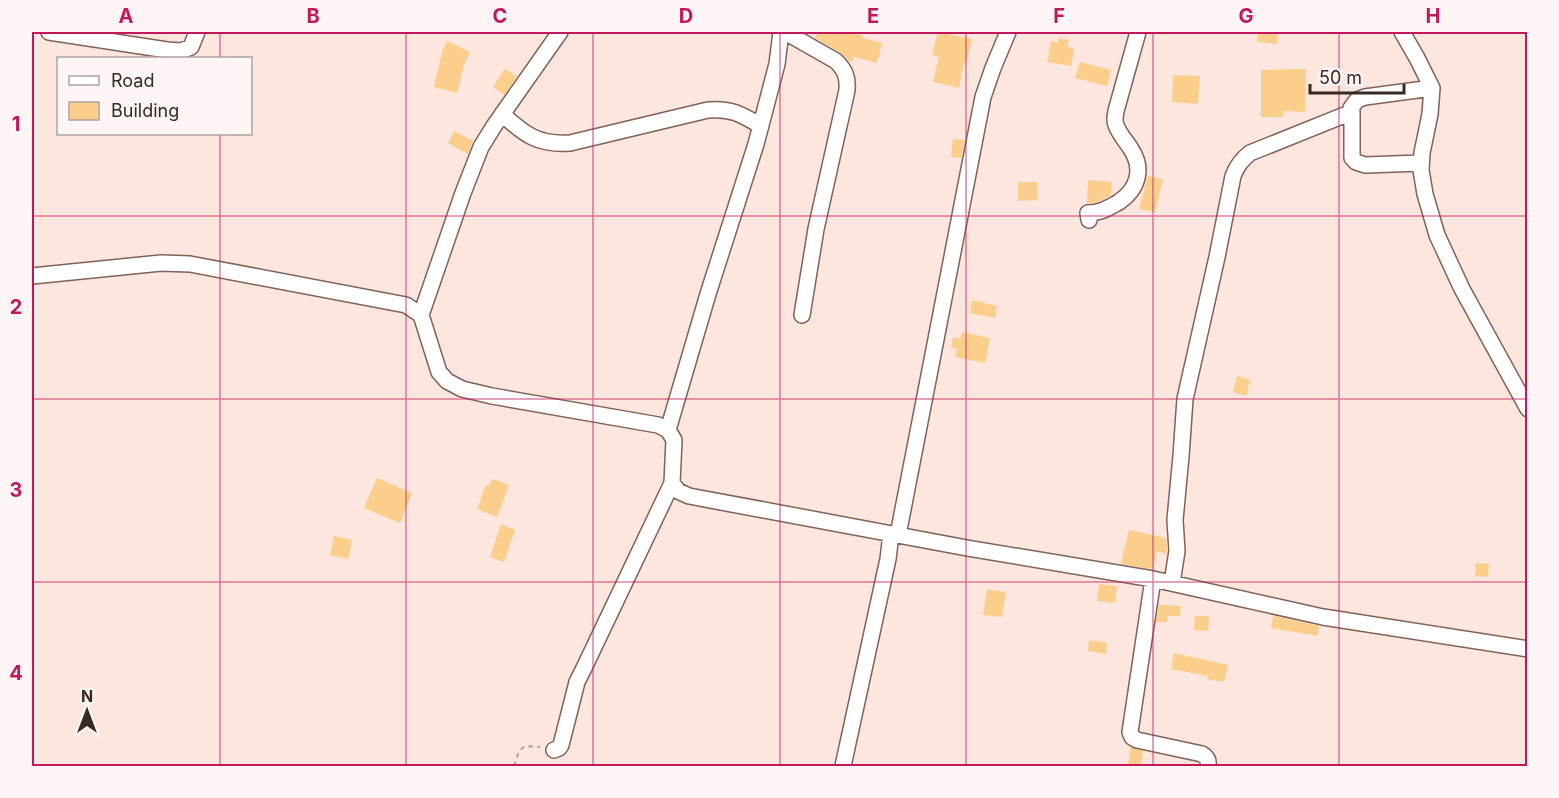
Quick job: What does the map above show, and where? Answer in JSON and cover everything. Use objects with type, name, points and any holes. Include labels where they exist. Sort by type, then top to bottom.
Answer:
[{"type":"street","points":[[49,32],[181,51],[191,47],[197,32]]},
{"type":"street","points":[[554,750],[561,745],[577,682],[672,483],[674,440],[668,430],[658,425],[462,389],[447,381],[438,372],[421,315],[482,147],[502,114],[560,32]]},
{"type":"street","points":[[668,430],[761,126],[783,32],[836,61],[848,78],[816,229],[802,315]]},
{"type":"street","points":[[843,766],[895,534],[983,97],[1008,32]]},
{"type":"street","points":[[1089,220],[1088,213],[1106,210],[1127,196],[1135,186],[1138,174],[1137,163],[1133,151],[1116,126],[1115,119],[1138,32]]},
{"type":"street","points":[[1402,32],[1432,88],[1421,163],[1425,194],[1437,235],[1462,289],[1527,409]]},
{"type":"street","points":[[1421,163],[1365,165],[1356,162],[1352,158],[1351,108],[1357,100],[1365,97],[1432,88]]},
{"type":"street","points":[[502,114],[527,135],[555,144],[570,143],[708,110],[732,110],[761,126]]},
{"type":"street","points":[[1172,583],[1177,551],[1175,520],[1185,399],[1237,166],[1250,153],[1352,112]]},
{"type":"street","points":[[32,276],[161,263],[190,264],[406,304],[421,315]]},
{"type":"street","points":[[672,483],[678,491],[688,496],[967,548],[1153,579],[1323,617],[1527,649]]},
{"type":"street","points":[[1153,579],[1130,732],[1132,738],[1137,740],[1202,753],[1207,757],[1208,766]]},
{"type":"path","points":[[513,766],[519,751],[525,746],[554,750]]},
{"type":"building","points":[[818,32],[852,32],[863,36],[862,38],[882,43],[877,63],[854,57],[852,62],[849,61],[841,53],[815,38]]},
{"type":"building","points":[[938,32],[972,39],[959,88],[933,82],[939,57],[932,55]]},
{"type":"building","points":[[1258,32],[1278,32],[1277,44],[1257,42]]},
{"type":"building","points":[[1058,38],[1069,40],[1067,47],[1074,48],[1071,66],[1047,62],[1051,41],[1058,43]]},
{"type":"building","points":[[447,41],[470,52],[457,93],[434,87],[442,52]]},
{"type":"building","points":[[1080,62],[1111,70],[1107,86],[1075,78]]},
{"type":"building","points":[[505,69],[517,77],[504,95],[493,87]]},
{"type":"building","points":[[1306,69],[1305,112],[1283,111],[1283,117],[1261,117],[1261,70]]},
{"type":"building","points":[[1173,75],[1200,76],[1198,104],[1172,102]]},
{"type":"building","points":[[454,131],[473,141],[468,154],[448,143]]},
{"type":"building","points":[[953,139],[965,140],[961,158],[951,157]]},
{"type":"building","points":[[1148,176],[1163,179],[1155,212],[1139,209]]},
{"type":"building","points":[[1088,180],[1112,182],[1111,195],[1098,202],[1087,203]]},
{"type":"building","points":[[1018,182],[1037,182],[1038,200],[1018,201]]},
{"type":"building","points":[[972,300],[997,306],[995,318],[970,313]]},
{"type":"building","points":[[962,332],[990,338],[985,363],[955,357],[957,349],[951,348],[953,337],[960,339]]},
{"type":"building","points":[[1237,376],[1250,380],[1246,396],[1233,392]]},
{"type":"building","points":[[377,478],[412,493],[400,523],[364,508]]},
{"type":"building","points":[[492,479],[509,485],[497,517],[477,509],[486,485],[489,486]]},
{"type":"building","points":[[501,524],[515,530],[504,562],[490,557]]},
{"type":"building","points":[[1129,530],[1166,538],[1167,554],[1157,551],[1153,569],[1121,564]]},
{"type":"building","points":[[334,536],[352,540],[348,559],[330,555]]},
{"type":"building","points":[[1476,563],[1489,564],[1488,577],[1475,576]]},
{"type":"building","points":[[1099,584],[1117,586],[1115,603],[1097,601]]},
{"type":"building","points":[[987,589],[1006,592],[1002,617],[983,615]]},
{"type":"building","points":[[1159,605],[1181,606],[1180,616],[1167,616],[1167,622],[1156,622]]},
{"type":"building","points":[[1195,616],[1209,616],[1208,631],[1194,630]]},
{"type":"building","points":[[1273,616],[1319,626],[1318,636],[1271,628]]},
{"type":"building","points":[[1089,640],[1107,643],[1106,654],[1088,651]]},
{"type":"building","points":[[1174,653],[1228,665],[1224,682],[1207,679],[1208,676],[1171,669]]},
{"type":"building","points":[[1131,747],[1143,751],[1141,766],[1128,766]]}]
